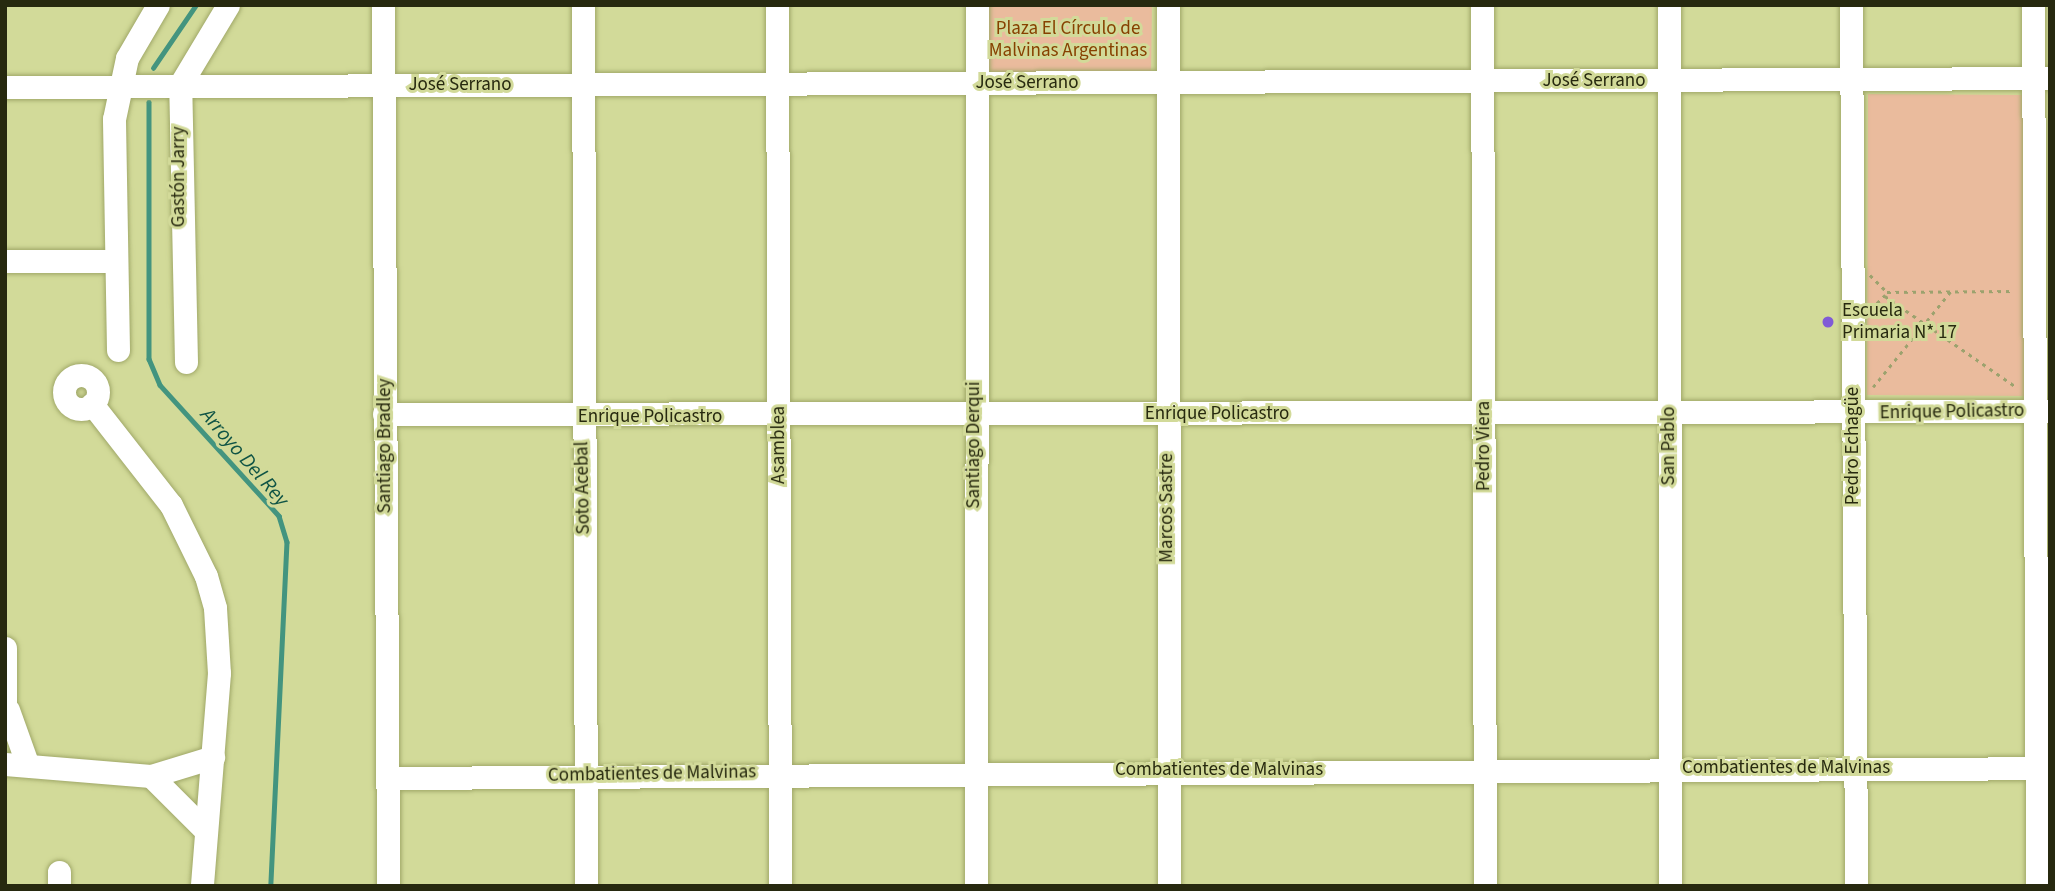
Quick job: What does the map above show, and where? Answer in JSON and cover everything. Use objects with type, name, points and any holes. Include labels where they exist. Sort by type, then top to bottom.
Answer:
[{"type":"street","points":[[118,350],[116,261],[119,87],[127,58],[158,5]]},
{"type":"street","points":[[180,85],[228,5]]},
{"type":"street","name":"Santiago Bradley","points":[[383,5],[388,886]]},
{"type":"street","name":"Soto Acebal","points":[[583,5],[582,418],[586,886]]},
{"type":"street","name":"Asamblea","points":[[777,5],[780,886]]},
{"type":"street","name":"Santiago Derqui","points":[[976,886],[974,415],[979,83],[977,5]]},
{"type":"street","name":"Marcos Sastre","points":[[1168,5],[1169,886]]},
{"type":"street","name":"Pedro Viera","points":[[1482,5],[1485,886]]},
{"type":"street","name":"San Pablo","points":[[1669,5],[1670,886]]},
{"type":"street","name":"Pedro Echagüe","points":[[1852,5],[1856,886]]},
{"type":"street","points":[[2033,5],[2041,78],[2043,411],[2044,768],[2037,886]]},
{"type":"street","name":"José Serrano","points":[[5,87],[2041,78]]},
{"type":"street","name":"Gastón Jarry","points":[[180,85],[186,362]]},
{"type":"street","points":[[5,261],[116,261]]},
{"type":"street","points":[[92,404],[171,505],[206,576],[218,653],[213,757],[202,827],[202,886]]},
{"type":"street","name":"Enrique Policastro","points":[[384,414],[582,418],[2043,411]]},
{"type":"street","points":[[5,648],[7,715],[16,763],[151,776],[213,757]]},
{"type":"street","name":"Combatientes de Malvinas","points":[[388,778],[779,772],[2044,768]]},
{"type":"street","points":[[151,776],[202,827]]},
{"type":"path","points":[[1867,286],[1867,274],[1886,294],[2019,388]]},
{"type":"path","points":[[1867,395],[1951,291]]},
{"type":"path","points":[[1867,299],[1867,311],[1886,294],[2028,291]]},
{"type":"path","points":[[1867,381],[1867,395]]},
{"type":"path","points":[[1867,395],[1880,395]]},
{"type":"green space","name":"Plaza El Círculo de Malvinas Argentinas","points":[[985,5],[1152,5],[1151,75],[984,74]]},
{"type":"green space","points":[[1868,94],[2024,95],[2029,396],[1867,395]]},
{"type":"waterway","name":"Arroyo Del Rey","points":[[153,68],[196,5]]},
{"type":"waterway","name":"Arroyo Del Rey","points":[[149,102],[149,359],[160,385],[279,516],[287,542],[271,886]]},
{"type":"place","name":"Escuela Primaria N* 17","points":[[1828,322]]}]
